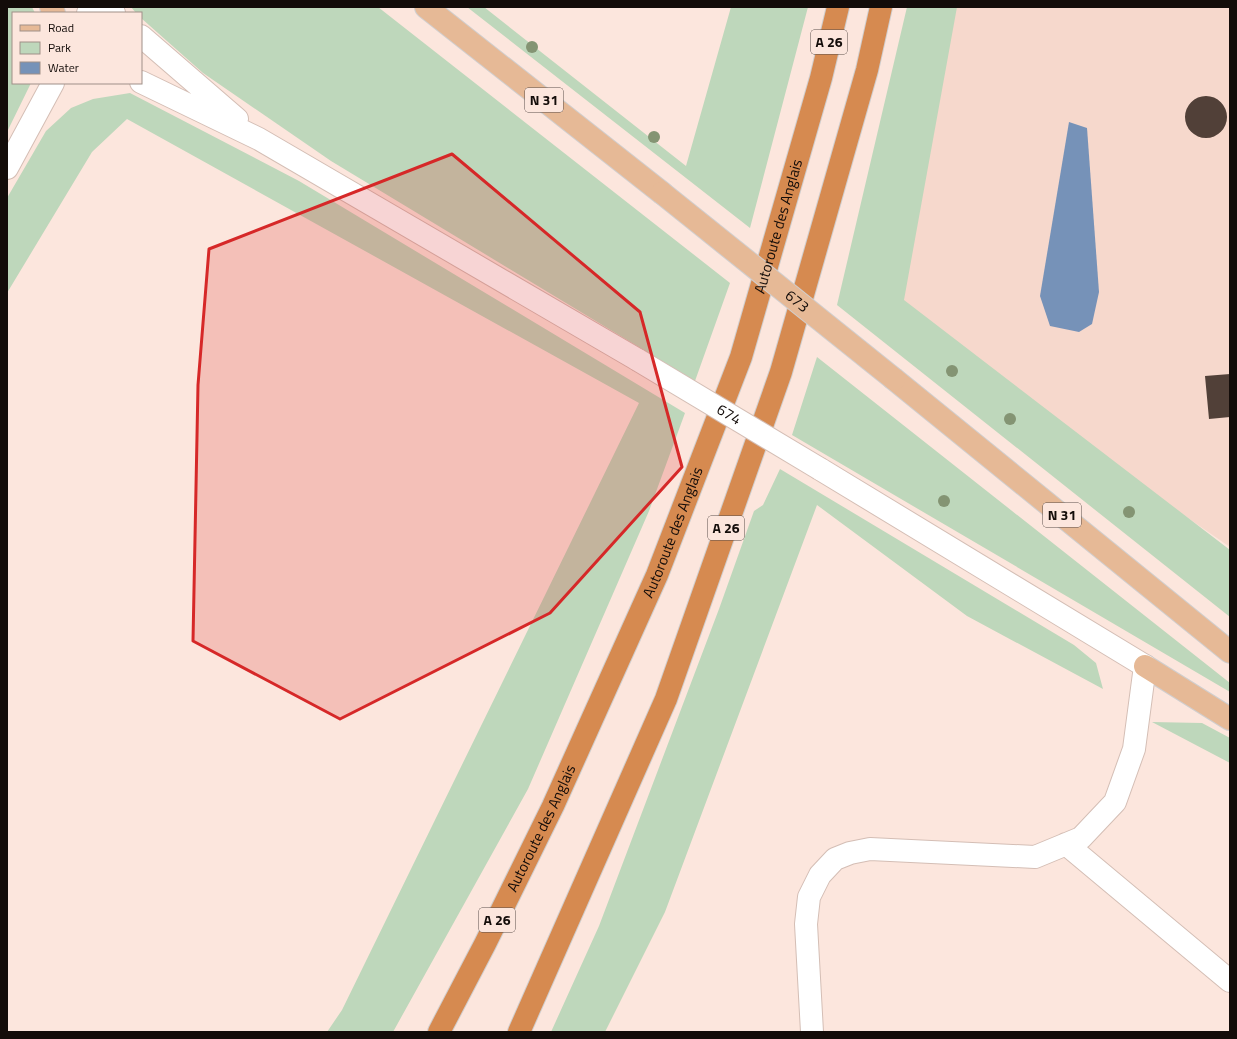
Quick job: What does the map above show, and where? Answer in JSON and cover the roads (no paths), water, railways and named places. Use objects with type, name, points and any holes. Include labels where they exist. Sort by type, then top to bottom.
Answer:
[{"type":"highway","name":"Autoroute des Anglais","points":[[438,1032],[486,944],[553,806],[665,553],[741,358],[821,78],[838,7]]},
{"type":"highway","name":"A 26","points":[[520,1032],[666,699],[781,372],[862,85],[881,7]]},
{"type":"main road","name":"673","points":[[426,7],[894,378],[1230,652]]},
{"type":"main road","points":[[1145,666],[1230,718]]},
{"type":"street","points":[[142,37],[259,138]]},
{"type":"street","points":[[142,82],[259,138]]},
{"type":"street","points":[[7,168],[51,84]]},
{"type":"street","name":"674","points":[[259,138],[638,360],[1145,666]]},
{"type":"street","points":[[812,1032],[806,924],[809,898],[820,874],[835,859],[850,853],[870,849],[1035,857],[1081,838],[1115,802],[1134,749],[1145,666]]},
{"type":"street","points":[[1066,844],[1230,981]]},
{"type":"water","points":[[1069,122],[1087,128],[1099,292],[1092,324],[1079,332],[1050,326],[1040,296]]}]
